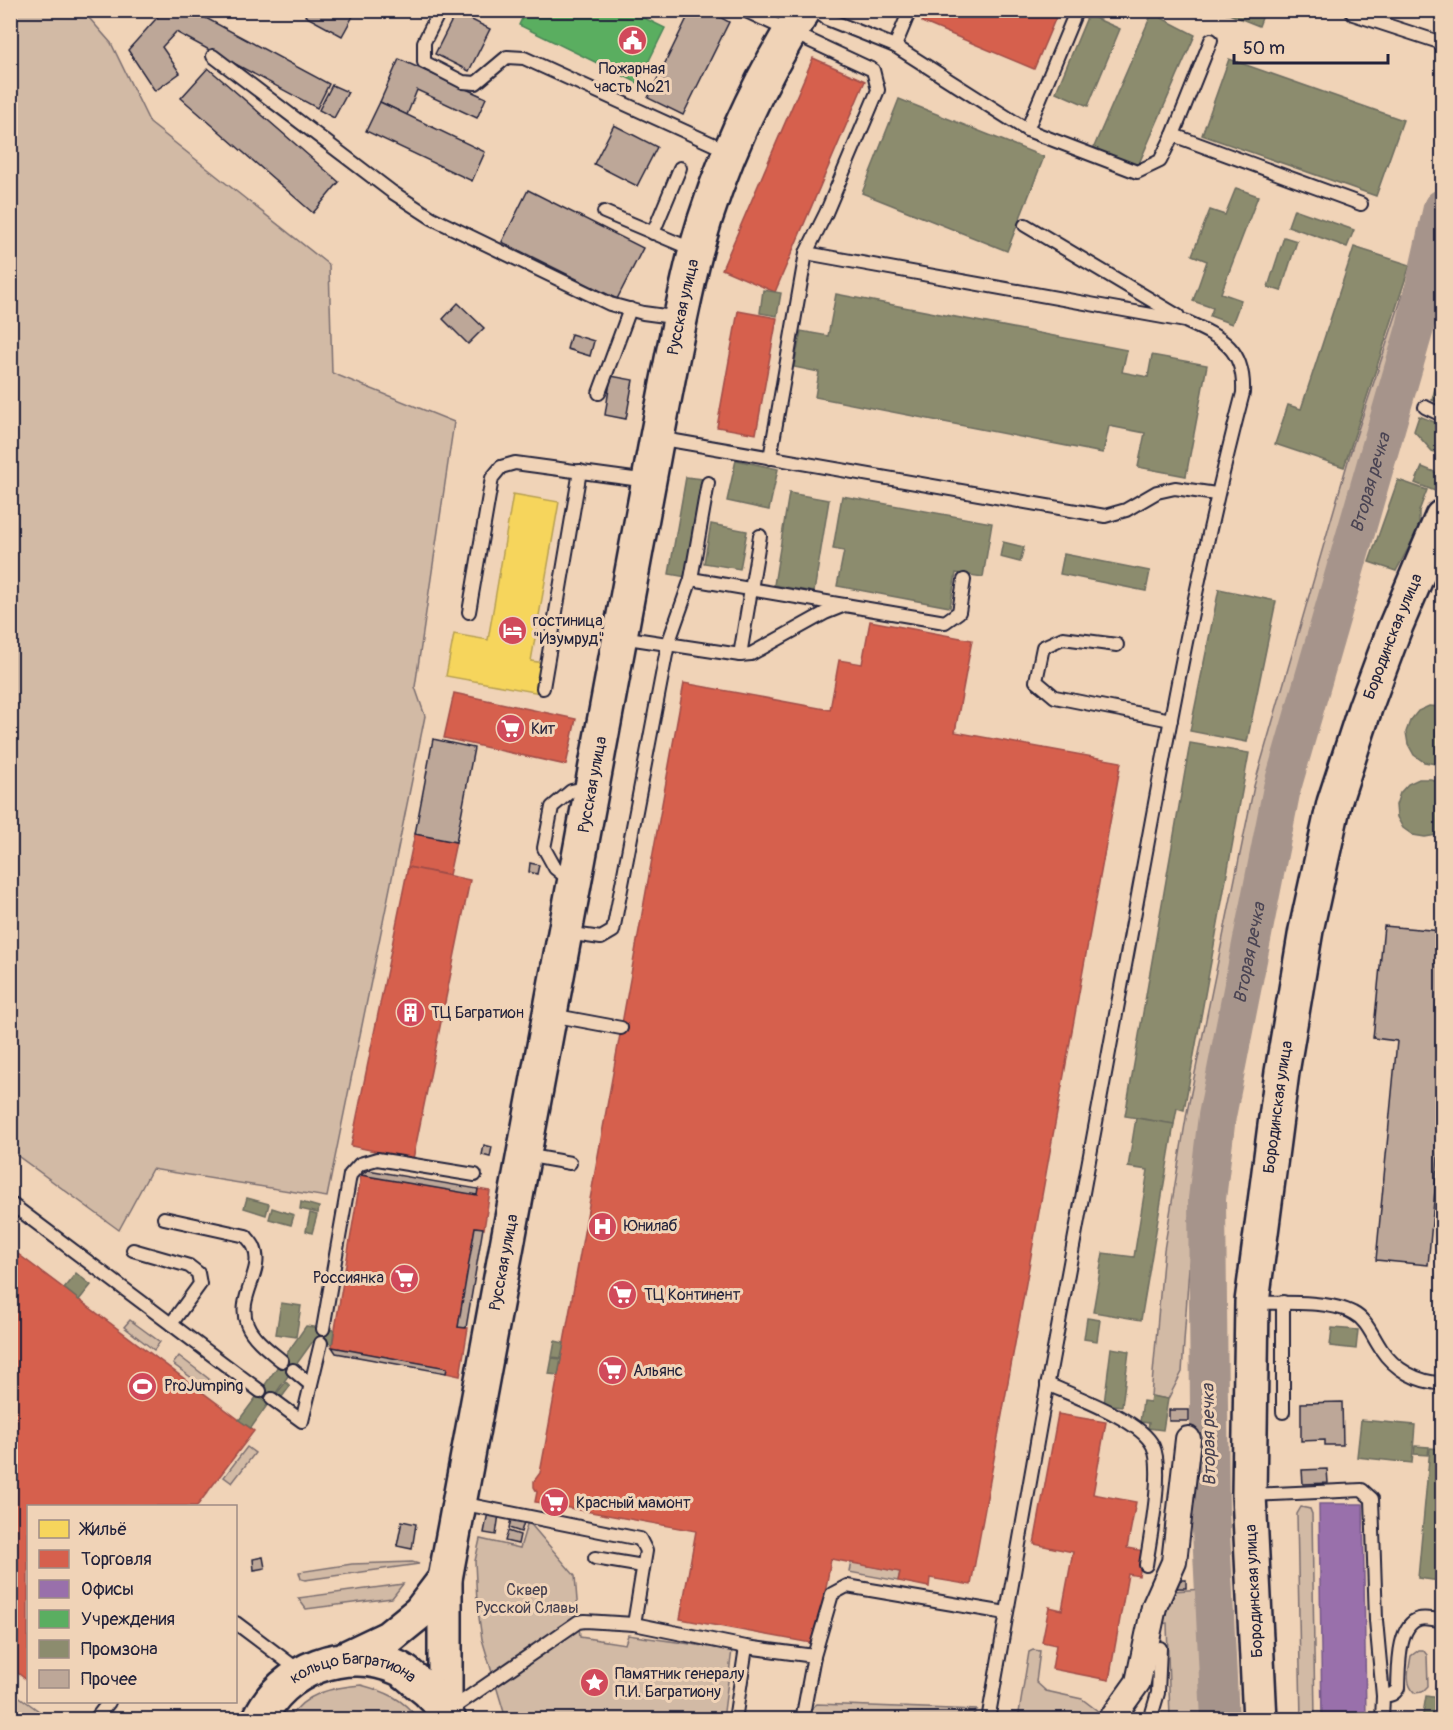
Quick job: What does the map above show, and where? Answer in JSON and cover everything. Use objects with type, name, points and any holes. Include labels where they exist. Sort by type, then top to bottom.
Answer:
[{"type":"main road","name":"Русская улица","points":[[447,1714],[445,1579],[681,318],[696,251],[730,152],[764,81],[797,21]]},
{"type":"main road","name":"Бородинская улица","points":[[1260,1719],[1249,1495],[1267,1302],[1282,1072],[1306,930],[1334,803],[1365,708],[1394,630],[1443,518]]},
{"type":"main road","name":"Русская улица","points":[[346,1658],[388,1638],[420,1612],[445,1579]]},
{"type":"main road","name":"кольцо Багратиона","points":[[256,1715],[278,1689],[295,1675],[346,1658],[372,1661],[399,1669],[430,1691],[447,1714]]},
{"type":"street","points":[[1109,1719],[1113,1717],[1138,1682],[1154,1607],[1174,1562],[1188,1439]]},
{"type":"lane","points":[[440,10],[424,42],[424,62],[463,82],[476,83],[507,57],[524,58],[730,152]]},
{"type":"lane","points":[[744,10],[797,21],[873,70],[878,90],[826,213],[806,253],[770,458]]},
{"type":"lane","points":[[816,10],[827,19],[895,46],[1027,130],[1137,172],[1160,161],[1173,135],[1211,40]]},
{"type":"lane","points":[[895,46],[910,10]]},
{"type":"lane","points":[[1027,130],[1075,14],[1074,10]]},
{"type":"lane","points":[[1353,14],[1443,43]]},
{"type":"lane","points":[[213,56],[392,192],[432,218],[610,304],[681,318]]},
{"type":"lane","points":[[1173,135],[1361,204]]},
{"type":"lane","points":[[653,233],[680,168]]},
{"type":"lane","points":[[604,212],[696,251]]},
{"type":"lane","points":[[988,1719],[1047,1384],[1171,720],[1216,494],[1243,393],[1244,375],[1239,361],[1220,337],[1185,321],[1025,225]]},
{"type":"lane","points":[[806,253],[1185,321]]},
{"type":"lane","points":[[599,393],[630,309]]},
{"type":"lane","points":[[1425,407],[1443,415]]},
{"type":"lane","points":[[657,437],[1105,516],[1126,510],[1157,492],[1175,488],[1216,494]]},
{"type":"lane","points":[[469,612],[492,478],[501,467],[515,463],[649,481]]},
{"type":"lane","points":[[543,688],[580,471]]},
{"type":"lane","points":[[565,933],[601,938],[613,931],[668,644],[691,579],[708,483]]},
{"type":"lane","points":[[740,655],[759,536]]},
{"type":"lane","points":[[691,579],[945,622],[958,612],[964,580]]},
{"type":"lane","points":[[620,636],[740,655],[751,654],[825,613],[845,605]]},
{"type":"lane","points":[[1117,645],[1063,638],[1043,647],[1036,681],[1055,697],[1171,720]]},
{"type":"lane","points":[[550,1015],[621,1028]]},
{"type":"lane","points":[[524,1155],[570,1163]]},
{"type":"lane","points":[[323,1329],[350,1174],[360,1164],[377,1159],[475,1175]]},
{"type":"lane","points":[[10,1203],[260,1391]]},
{"type":"lane","points":[[164,1218],[246,1236],[255,1248],[257,1264],[244,1302],[246,1323],[255,1337],[282,1361]]},
{"type":"lane","points":[[133,1250],[189,1266],[198,1273],[200,1284],[171,1324]]},
{"type":"lane","points":[[1283,1412],[1267,1302],[1342,1308],[1352,1312],[1360,1318],[1381,1350],[1396,1365],[1412,1377],[1433,1383],[1443,1383]]},
{"type":"lane","points":[[272,1399],[302,1421],[321,1343]]},
{"type":"lane","points":[[293,1370],[311,1385]]},
{"type":"lane","points":[[1047,1384],[1132,1424],[1153,1446],[1158,1478],[1146,1565]]},
{"type":"lane","points":[[1249,1495],[1362,1490],[1372,1499],[1376,1620],[1383,1696],[1382,1719]]},
{"type":"lane","points":[[459,1502],[640,1539],[646,1551],[634,1624]]},
{"type":"lane","points":[[595,1558],[644,1566]]},
{"type":"lane","points":[[802,1719],[814,1656],[832,1594],[847,1587],[1006,1613]]},
{"type":"lane","points":[[1383,1696],[1391,1695],[1398,1688],[1401,1645],[1406,1630],[1419,1619],[1443,1620]]},
{"type":"lane","points":[[447,1714],[578,1622],[634,1624],[746,1647],[814,1656]]},
{"type":"lane","points":[[237,1624],[302,1672]]},
{"type":"lane","points":[[735,1719],[746,1647]]},
{"type":"lane","points":[[1150,1719],[1158,1693],[1160,1648]]},
{"type":"lane","points":[[95,1719],[107,1703]]},
{"type":"green space","points":[[11,10],[83,11],[111,43],[150,123],[329,265],[332,373],[454,422],[415,687],[425,716],[327,1197],[152,1169],[119,1230],[11,1151]]},
{"type":"green space","points":[[1421,240],[1427,248],[1270,780],[1204,1118],[1193,1207],[1182,1372],[1168,1399],[1151,1396],[1164,1250],[1187,1112],[1254,786],[1350,454]]},
{"type":"green space","points":[[130,1320],[160,1342],[154,1350],[124,1327]]},
{"type":"green space","points":[[179,1356],[209,1379],[204,1387],[173,1364]]},
{"type":"green space","points":[[247,1447],[255,1453],[232,1483],[224,1477]]},
{"type":"green space","points":[[1301,1507],[1310,1509],[1312,1514],[1315,1719],[1301,1719],[1297,1514]]},
{"type":"green space","name":"Сквер Русской Славы","points":[[528,1521],[575,1576],[580,1637],[625,1644],[628,1635],[732,1650],[723,1719],[506,1719],[482,1639],[475,1561],[480,1539],[520,1548]]},
{"type":"green space","points":[[412,1562],[419,1564],[305,1580],[301,1579],[299,1572],[352,1564]]},
{"type":"green space","points":[[851,1562],[900,1572],[898,1581],[849,1572]]},
{"type":"green space","points":[[403,1584],[392,1598],[306,1609],[298,1598]]},
{"type":"green space","points":[[1203,1589],[1227,1601],[1233,1719],[1170,1719],[1167,1623],[1157,1624],[1173,1591]]},
{"type":"green space","points":[[1423,1650],[1427,1655],[1428,1686],[1422,1692],[1415,1693],[1409,1685],[1408,1671],[1411,1656]]},
{"type":"green space","points":[[1040,1651],[1036,1682],[1046,1691],[1082,1699],[1099,1712],[1074,1719],[1018,1719],[1029,1652]]},
{"type":"green space","points":[[361,1685],[393,1697],[406,1706],[418,1719],[289,1719],[295,1710],[311,1697],[330,1690]]},
{"type":"green space","points":[[10,1690],[50,1719],[63,1718],[61,1720],[23,1719],[11,1708]]},
{"type":"green space","points":[[817,1704],[977,1710],[970,1718],[810,1719],[812,1708]]},
{"type":"building: Жильё","points":[[513,494],[559,502],[531,661],[545,663],[540,693],[446,676],[454,634],[488,640]]},
{"type":"building: Торговля","points":[[927,10],[1059,10],[1034,69],[922,22]]},
{"type":"building: Торговля","points":[[813,58],[865,81],[775,292],[722,269]]},
{"type":"building: Торговля","points":[[738,311],[777,318],[756,434],[717,427]]},
{"type":"building: Торговля","points":[[870,621],[972,640],[955,732],[1121,762],[971,1585],[930,1578],[929,1587],[898,1581],[900,1572],[831,1559],[816,1644],[680,1619],[696,1531],[535,1502],[537,1492],[534,1481],[540,1473],[684,683],[830,710],[839,660],[862,664]]},
{"type":"building: Торговля","name":"Кит","points":[[454,693],[576,719],[566,765],[444,738]]},
{"type":"building: Торговля","points":[[415,834],[456,842],[449,875],[408,867]]},
{"type":"building: Торговля","name":"ТЦ Багратион","points":[[408,867],[470,880],[413,1159],[351,1146]]},
{"type":"building: Торговля","name":"Россиянка","points":[[361,1175],[477,1195],[478,1189],[490,1191],[484,1229],[475,1227],[458,1327],[468,1328],[460,1376],[446,1373],[447,1368],[332,1347]]},
{"type":"building: Торговля","points":[[10,1248],[254,1431],[198,1505],[27,1505],[27,1680],[10,1667]]},
{"type":"building: Торговля","points":[[1058,1414],[1106,1422],[1093,1494],[1136,1502],[1127,1548],[1144,1551],[1139,1576],[1128,1574],[1109,1680],[1052,1669],[1056,1645],[1042,1642],[1049,1607],[1062,1610],[1073,1552],[1034,1544]]},
{"type":"building: Офисы","points":[[1319,1504],[1363,1504],[1366,1720],[1322,1720]]},
{"type":"building: Учреждения","points":[[526,10],[628,10],[665,28],[638,83],[519,25]]},
{"type":"building: Промзона","points":[[1219,10],[1265,10],[1259,26]]},
{"type":"building: Промзона","points":[[1152,13],[1195,35],[1137,168],[1093,149]]},
{"type":"building: Промзона","points":[[1088,15],[1120,29],[1088,106],[1056,92]]},
{"type":"building: Промзона","points":[[1229,59],[1403,120],[1376,196],[1202,135]]},
{"type":"building: Промзона","points":[[899,99],[1044,157],[1007,251],[862,193]]},
{"type":"building: Промзона","points":[[1236,188],[1258,196],[1221,293],[1241,300],[1232,324],[1210,316],[1213,308],[1193,301],[1207,261],[1192,255],[1210,210],[1225,215]]},
{"type":"building: Промзона","points":[[1294,209],[1354,230],[1347,247],[1288,226]]},
{"type":"building: Промзона","points":[[1284,237],[1297,241],[1281,291],[1268,287]]},
{"type":"building: Промзона","points":[[1354,247],[1410,265],[1344,467],[1275,444],[1288,405],[1301,409]]},
{"type":"building: Промзона","points":[[763,290],[781,293],[777,316],[760,313]]},
{"type":"building: Промзона","points":[[836,294],[1127,350],[1122,372],[1148,377],[1152,355],[1207,365],[1186,476],[1138,467],[1145,433],[1109,426],[1103,453],[815,397],[819,372],[794,367],[801,331],[828,336]]},
{"type":"building: Промзона","points":[[1442,362],[1442,403],[1432,400]]},
{"type":"building: Промзона","points":[[1419,416],[1442,425],[1442,455],[1432,451],[1414,431]]},
{"type":"building: Промзона","points":[[736,460],[778,469],[769,510],[727,501]]},
{"type":"building: Промзона","points":[[1422,467],[1442,475],[1435,491],[1415,483]]},
{"type":"building: Промзона","points":[[686,477],[703,479],[686,577],[669,574]]},
{"type":"building: Промзона","points":[[1398,480],[1427,490],[1419,511],[1419,528],[1396,571],[1369,562]]},
{"type":"building: Промзона","points":[[789,493],[829,500],[814,592],[774,585]]},
{"type":"building: Промзона","points":[[842,496],[992,523],[983,577],[956,573],[950,607],[837,586],[844,551],[833,549]]},
{"type":"building: Промзона","points":[[711,524],[747,531],[740,569],[704,563]]},
{"type":"building: Промзона","points":[[1003,542],[1024,547],[1020,562],[1000,557]]},
{"type":"building: Промзона","points":[[1064,554],[1150,571],[1146,591],[1060,574]]},
{"type":"building: Промзона","points":[[1219,589],[1276,601],[1247,742],[1190,731]]},
{"type":"building: Промзона","points":[[1429,706],[1442,707],[1442,763],[1424,762],[1414,755],[1408,744],[1406,732],[1410,721],[1418,711]]},
{"type":"building: Промзона","points":[[1190,743],[1249,753],[1184,1110],[1177,1108],[1174,1124],[1125,1116]]},
{"type":"building: Промзона","points":[[1419,779],[1431,779],[1442,784],[1442,831],[1437,835],[1425,837],[1413,835],[1403,828],[1397,817],[1396,805],[1400,793],[1408,784]]},
{"type":"building: Промзона","points":[[1136,1118],[1174,1124],[1141,1320],[1093,1312],[1103,1253],[1134,1257],[1148,1170],[1128,1167]]},
{"type":"building: Промзона","points":[[247,1198],[269,1204],[266,1215],[244,1208]]},
{"type":"building: Промзона","points":[[301,1202],[319,1207],[318,1213],[300,1209]]},
{"type":"building: Промзона","points":[[272,1208],[294,1215],[291,1225],[269,1219]]},
{"type":"building: Промзона","points":[[310,1213],[317,1215],[312,1233],[306,1231]]},
{"type":"building: Промзона","points":[[76,1273],[91,1285],[79,1300],[64,1288]]},
{"type":"building: Промзона","points":[[281,1303],[301,1306],[296,1337],[276,1334]]},
{"type":"building: Промзона","points":[[1087,1318],[1100,1320],[1097,1341],[1084,1339]]},
{"type":"building: Промзона","points":[[306,1326],[334,1330],[332,1344],[313,1341],[268,1404],[257,1396]]},
{"type":"building: Промзона","points":[[1332,1328],[1358,1330],[1356,1349],[1330,1346]]},
{"type":"building: Промзона","points":[[555,1341],[564,1343],[561,1358],[552,1357]]},
{"type":"building: Промзона","points":[[1111,1348],[1129,1351],[1122,1406],[1104,1404]]},
{"type":"building: Промзона","points":[[552,1358],[561,1359],[558,1375],[549,1374]]},
{"type":"building: Промзона","points":[[286,1382],[290,1386],[282,1397],[277,1393]]},
{"type":"building: Промзона","points":[[257,1396],[268,1404],[251,1428],[239,1420]]},
{"type":"building: Промзона","points":[[1151,1396],[1168,1399],[1163,1430],[1148,1428],[1149,1423],[1140,1422],[1143,1401],[1150,1402]]},
{"type":"building: Промзона","points":[[1361,1420],[1415,1425],[1412,1463],[1357,1457]]},
{"type":"building: Промзона","points":[[1415,1446],[1429,1447],[1428,1455],[1414,1454]]},
{"type":"building: Промзона","points":[[1430,1448],[1442,1449],[1440,1581],[1418,1578]]},
{"type":"building: Промзона","points":[[1426,1696],[1439,1698],[1435,1720],[1422,1720]]},
{"type":"building: Прочее","points":[[164,10],[191,10],[329,84],[317,108],[176,32],[162,47],[180,73],[155,91],[128,50]]},
{"type":"building: Прочее","points":[[308,10],[343,10],[353,16],[342,36],[305,16]]},
{"type":"building: Прочее","points":[[691,10],[707,10],[729,22],[683,115],[648,98]]},
{"type":"building: Прочее","points":[[456,12],[490,29],[469,71],[435,54]]},
{"type":"building: Прочее","points":[[399,59],[486,98],[477,118],[417,90],[407,115],[380,102]]},
{"type":"building: Прочее","points":[[208,68],[339,182],[313,213],[181,98]]},
{"type":"building: Прочее","points":[[332,85],[348,92],[334,118],[319,110]]},
{"type":"building: Прочее","points":[[380,102],[485,152],[472,181],[366,131]]},
{"type":"building: Прочее","points":[[614,125],[657,147],[637,186],[594,164]]},
{"type":"building: Прочее","points":[[528,190],[643,248],[617,299],[502,242]]},
{"type":"building: Прочее","points":[[458,303],[484,328],[468,344],[443,319]]},
{"type":"building: Прочее","points":[[571,334],[594,341],[590,356],[567,349]]},
{"type":"building: Прочее","points":[[611,376],[633,380],[626,419],[605,415]]},
{"type":"building: Прочее","points":[[433,739],[474,748],[456,842],[415,834]]},
{"type":"building: Прочее","points":[[530,863],[539,865],[537,874],[529,872]]},
{"type":"building: Прочее","points":[[1384,926],[1442,931],[1442,1115],[1428,1265],[1376,1260],[1397,1041],[1373,1038]]},
{"type":"building: Прочее","points":[[484,1145],[492,1147],[490,1157],[482,1155]]},
{"type":"building: Прочее","points":[[368,1170],[478,1189],[477,1195],[361,1175]]},
{"type":"building: Прочее","points":[[475,1227],[483,1228],[466,1328],[458,1327]]},
{"type":"building: Прочее","points":[[332,1347],[447,1368],[446,1373],[336,1353]]},
{"type":"building: Прочее","points":[[1342,1402],[1343,1445],[1325,1445],[1325,1440],[1301,1441],[1301,1403]]},
{"type":"building: Прочее","points":[[1169,1410],[1189,1410],[1189,1421],[1169,1421]]},
{"type":"building: Прочее","points":[[1327,1469],[1328,1483],[1303,1484],[1302,1470]]},
{"type":"building: Прочее","points":[[488,1512],[499,1514],[496,1535],[484,1533]]},
{"type":"building: Прочее","points":[[511,1519],[524,1522],[521,1532],[509,1528]]},
{"type":"building: Прочее","points":[[402,1521],[416,1524],[412,1549],[397,1546]]},
{"type":"building: Прочее","points":[[508,1531],[520,1535],[518,1544],[505,1541]]},
{"type":"building: Прочее","points":[[263,1557],[265,1568],[254,1570],[253,1559]]},
{"type":"building: Прочее","points":[[1176,1580],[1186,1580],[1186,1588],[1176,1588]]},
{"type":"waterway","name":"Вторая речка","points":[[1220,1720],[1210,1509],[1207,1199],[1217,1116],[1282,788],[1415,328],[1442,208]]},
{"type":"place","name":"Пожарная часть №21","points":[[632,41]]},
{"type":"place","name":"гостиница \"Изумруд\"","points":[[512,630]]},
{"type":"place","name":"Кит","points":[[510,729]]},
{"type":"place","name":"ТЦ Багратион","points":[[410,1013]]},
{"type":"place","name":"Юнилаб","points":[[603,1226]]},
{"type":"place","name":"Россиянка","points":[[405,1278]]},
{"type":"place","name":"ТЦ Континент","points":[[623,1295]]},
{"type":"place","name":"Альянс","points":[[612,1371]]},
{"type":"place","name":"ProJumping","points":[[143,1386]]},
{"type":"place","name":"Красный мамонт","points":[[555,1503]]},
{"type":"place","name":"Памятник генералу П.И. Багратиону","points":[[594,1683]]}]
